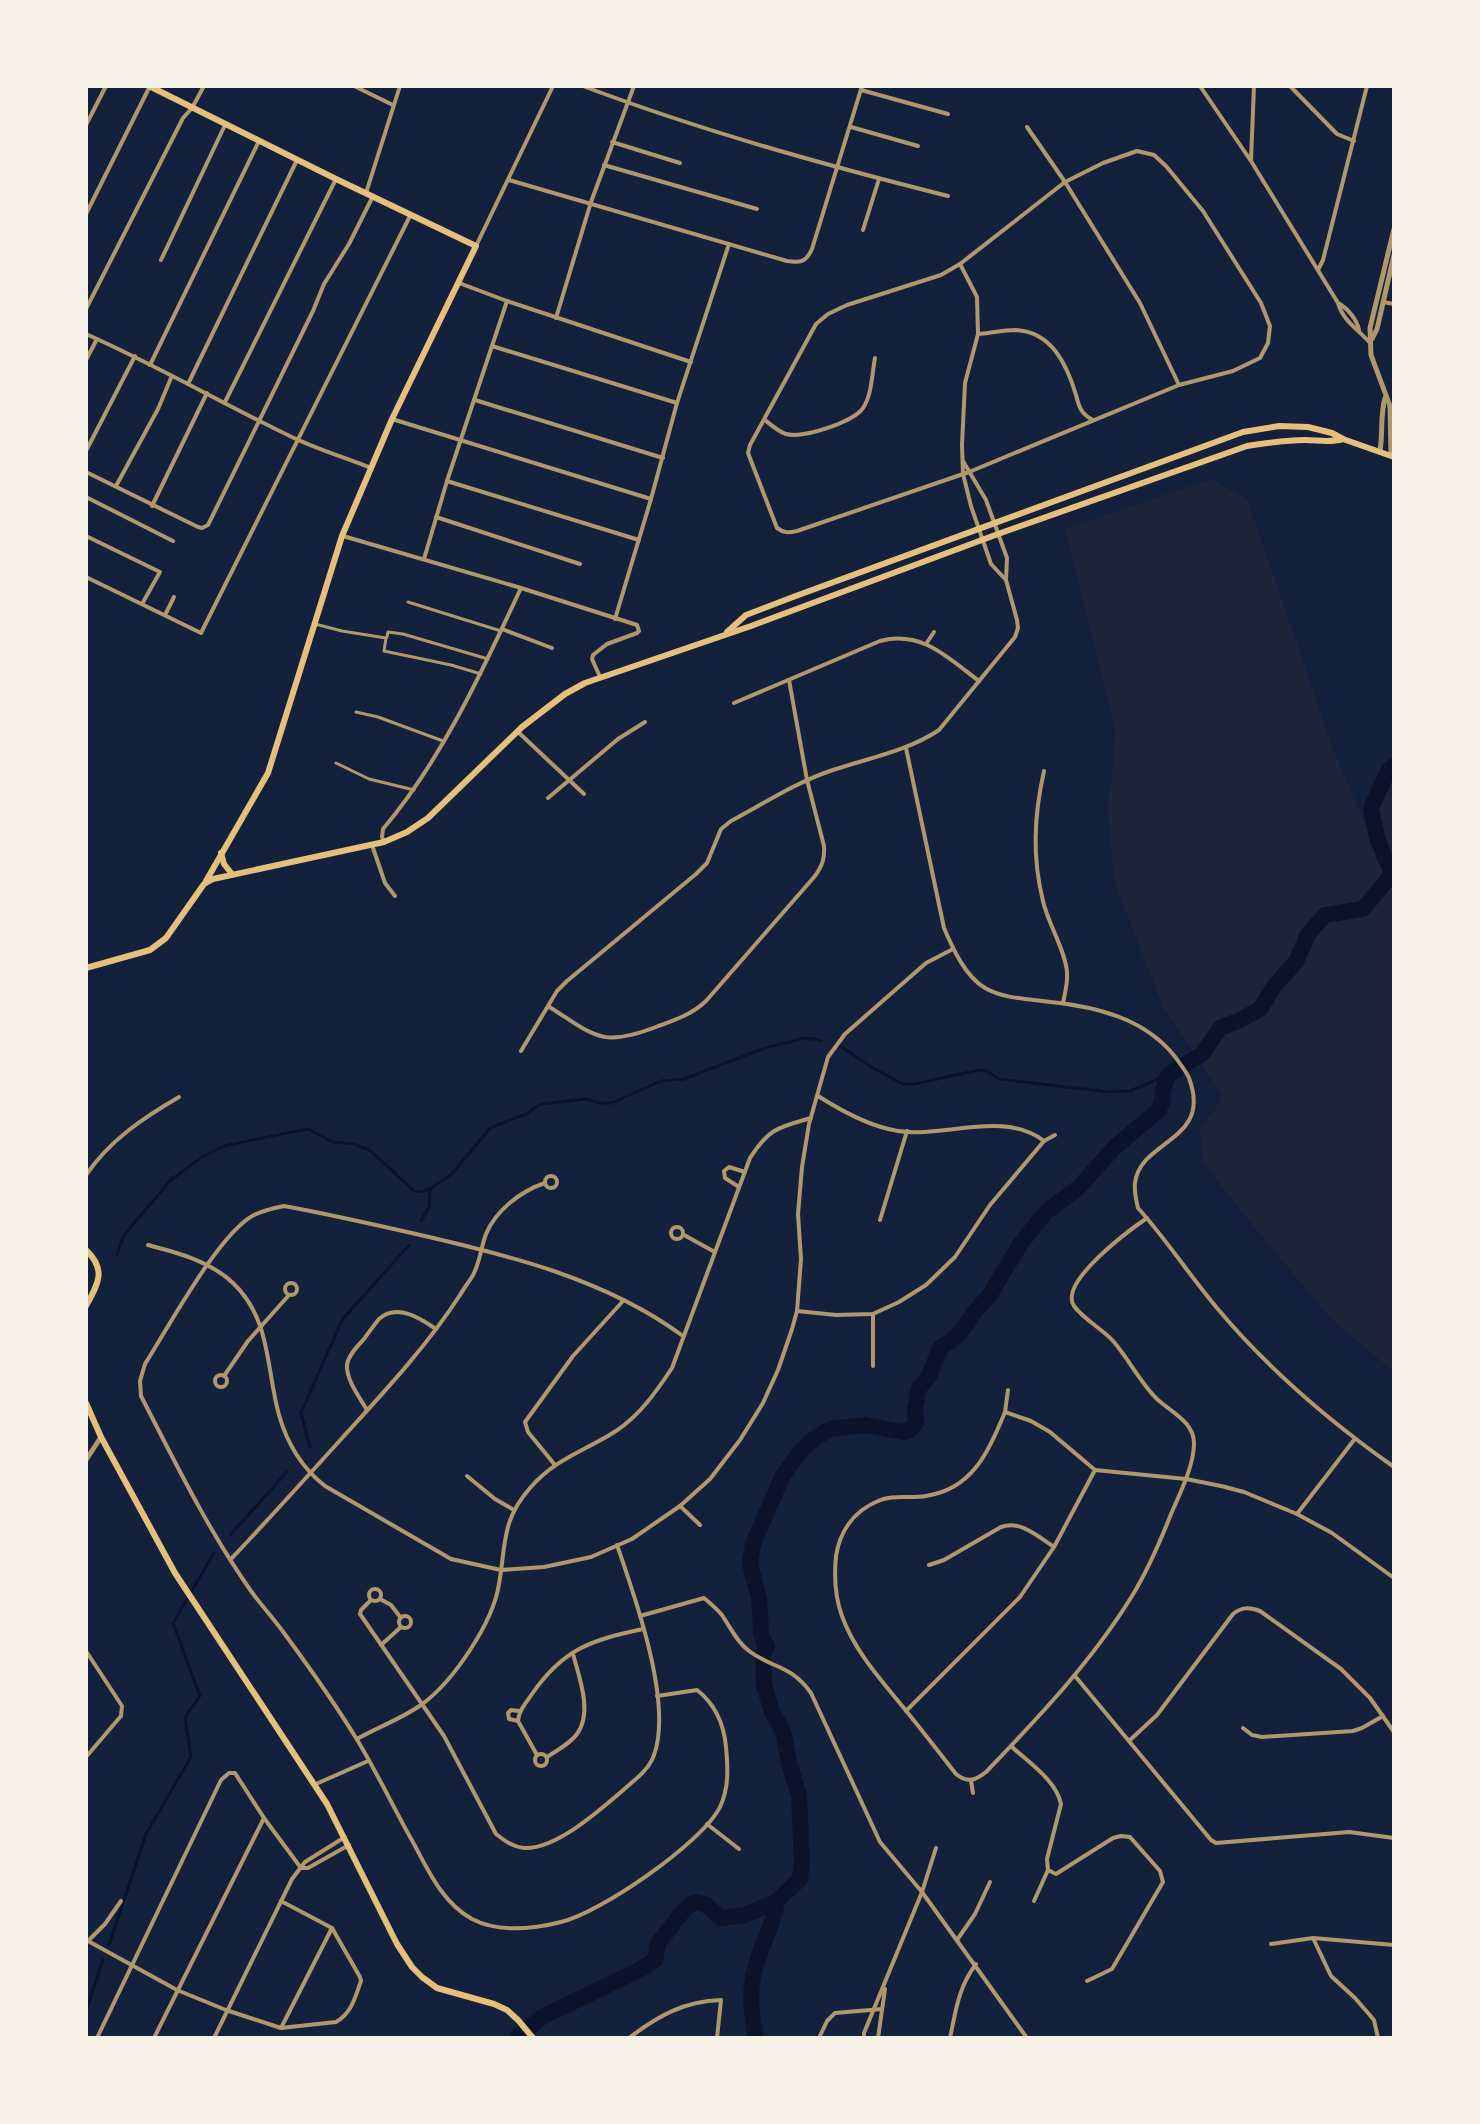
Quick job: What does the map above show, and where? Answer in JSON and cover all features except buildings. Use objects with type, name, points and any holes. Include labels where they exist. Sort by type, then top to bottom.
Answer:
[{"type":"main road","points":[[86,968],[150,950],[166,938],[204,884],[268,773],[342,536],[392,419],[476,246],[150,86]]},
{"type":"main road","points":[[725,633],[746,615],[1243,432],[1279,426],[1308,427],[1332,433],[1392,457]]},
{"type":"main road","points":[[1263,428],[1265,443]]},
{"type":"main road","points":[[204,884],[218,877],[384,842],[407,832],[428,818],[517,731],[565,694],[600,677],[751,626],[1247,446],[1306,440],[1331,443],[1343,439]]},
{"type":"main road","points":[[221,853],[224,864],[232,874]]},
{"type":"main road","points":[[86,1250],[99,1271],[95,1289],[86,1306]]},
{"type":"main road","points":[[86,1403],[101,1437],[179,1578],[315,1785],[345,1837],[397,1944],[417,1972],[437,1988],[507,2010],[533,2038]]},
{"type":"street","points":[[86,125],[106,86]]},
{"type":"street","points":[[86,214],[150,86]]},
{"type":"street","points":[[86,309],[183,118],[204,86]]},
{"type":"street","points":[[354,86],[393,105]]},
{"type":"street","points":[[86,472],[198,527],[208,525],[324,284],[349,244],[370,195],[400,86]]},
{"type":"street","points":[[476,246],[553,86]]},
{"type":"street","points":[[583,86],[758,145],[948,196]]},
{"type":"street","points":[[556,318],[591,202],[634,86]]},
{"type":"street","points":[[1200,86],[1251,161],[1338,303],[1341,314],[1370,344]]},
{"type":"street","points":[[1251,161],[1254,86]]},
{"type":"street","points":[[1290,86],[1337,134],[1354,141]]},
{"type":"street","points":[[1318,270],[1367,86]]},
{"type":"street","points":[[509,180],[787,261],[803,262],[812,249],[862,88],[948,114]]},
{"type":"street","points":[[161,260],[225,125]]},
{"type":"street","points":[[851,127],[918,146]]},
{"type":"street","points":[[1027,127],[1140,303],[1179,385]]},
{"type":"street","points":[[150,365],[259,141]]},
{"type":"street","points":[[612,142],[680,163]]},
{"type":"street","points":[[1137,151],[1154,155],[1203,211],[1261,303],[1270,326],[1268,343],[1260,358],[1233,371],[1179,385],[966,473],[797,531],[782,532],[774,521],[748,453],[816,324],[847,305],[941,275],[960,264],[1065,182],[1103,163],[1137,151]]},
{"type":"street","points":[[188,384],[297,160]]},
{"type":"street","points":[[604,165],[757,209]]},
{"type":"street","points":[[863,230],[879,178]]},
{"type":"street","points":[[224,403],[336,179]]},
{"type":"street","points":[[86,577],[201,633],[411,214]]},
{"type":"street","points":[[1392,457],[1390,406],[1372,359],[1370,328],[1394,229]]},
{"type":"street","points":[[615,619],[677,403],[729,244]]},
{"type":"street","points":[[1370,344],[1377,329],[1394,255]]},
{"type":"street","points":[[960,264],[977,297],[978,334],[965,383],[963,461],[971,506],[992,565],[1006,580]]},
{"type":"street","points":[[459,283],[691,362]]},
{"type":"street","points":[[424,559],[507,301]]},
{"type":"street","points":[[1383,302],[1394,304]]},
{"type":"street","points":[[978,334],[1018,330],[1044,337],[1057,351],[1084,416],[1093,420]]},
{"type":"street","points":[[86,334],[299,441],[371,468]]},
{"type":"street","points":[[86,360],[97,339]]},
{"type":"street","points":[[492,346],[677,403]]},
{"type":"street","points":[[86,451],[135,356]]},
{"type":"street","points":[[765,420],[785,434],[799,435],[850,418],[863,409],[875,358]]},
{"type":"street","points":[[116,486],[172,377]]},
{"type":"street","points":[[152,506],[207,393]]},
{"type":"street","points":[[1380,451],[1386,397]]},
{"type":"street","points":[[475,400],[663,458]]},
{"type":"street","points":[[392,419],[651,499]]},
{"type":"street","points":[[521,1051],[557,991],[707,863],[721,829],[807,780],[906,748],[939,730],[1015,637],[1018,628],[1006,580],[1008,560],[986,500],[966,473]]},
{"type":"street","points":[[447,481],[639,540]]},
{"type":"street","points":[[86,497],[173,541]]},
{"type":"street","points":[[436,517],[580,564]]},
{"type":"street","points":[[86,536],[160,572],[142,604]]},
{"type":"street","points":[[342,536],[637,625],[639,631],[607,644],[593,655],[600,677]]},
{"type":"street","points":[[384,842],[383,829],[414,790],[443,741],[481,674],[521,588]]},
{"type":"street","points":[[165,615],[174,597]]},
{"type":"street","points":[[408,602],[552,648]]},
{"type":"street","points":[[315,624],[386,638]]},
{"type":"street","points":[[481,674],[384,651],[388,632],[488,659]]},
{"type":"street","points":[[926,644],[934,632]]},
{"type":"street","points":[[734,703],[892,638],[926,644],[979,681]]},
{"type":"street","points":[[548,1006],[583,1029],[613,1039],[624,1038],[691,1014],[815,876],[825,856],[824,846],[807,780],[789,680]]},
{"type":"street","points":[[356,712],[443,741]]},
{"type":"street","points":[[548,798],[618,739],[645,722]]},
{"type":"street","points":[[517,731],[584,794]]},
{"type":"street","points":[[906,748],[944,928],[953,949],[985,988],[1013,997],[1102,1011],[1142,1027],[1174,1055],[1188,1076],[1195,1099],[1194,1111],[1178,1134],[1139,1170],[1135,1181],[1138,1208],[1219,1310],[1252,1346],[1354,1439],[1394,1467]]},
{"type":"street","points":[[336,763],[369,779],[414,790]]},
{"type":"street","points":[[1044,771],[1036,812],[1035,853],[1044,906],[1068,975],[1063,1003]]},
{"type":"street","points":[[372,845],[385,883],[395,896]]},
{"type":"street","points":[[148,1245],[186,1255],[208,1265],[232,1281],[249,1302],[262,1327],[279,1416],[298,1460],[310,1475],[325,1486],[451,1559],[501,1570],[544,1567],[591,1557],[656,1525],[680,1506],[710,1479],[763,1403],[778,1370],[797,1311],[802,1167],[811,1118],[828,1057],[845,1034],[926,963],[953,949]]},
{"type":"street","points":[[818,1096],[857,1117],[898,1131],[998,1127],[1037,1135],[1044,1141]]},
{"type":"street","points":[[86,1175],[95,1161],[127,1130],[143,1117],[179,1097]]},
{"type":"street","points":[[357,1739],[422,1704],[458,1667],[474,1644],[499,1588],[505,1531],[514,1510],[529,1488],[555,1465],[616,1431],[643,1408],[672,1368],[750,1158],[761,1140],[778,1127],[811,1118]]},
{"type":"street","points":[[880,1220],[907,1131]]},
{"type":"street","points":[[797,1311],[836,1315],[873,1314],[926,1285],[955,1257],[990,1205],[1044,1141],[1055,1135]]},
{"type":"street","points":[[739,1187],[725,1178],[724,1171],[731,1167],[745,1172]]},
{"type":"street","points":[[231,1559],[310,1475],[436,1329],[474,1273],[486,1235],[506,1206],[545,1183]]},
{"type":"street","points":[[657,1696],[697,1690],[716,1710],[725,1737],[727,1785],[720,1807],[707,1824],[684,1847],[602,1904],[564,1922],[528,1929],[495,1927],[473,1919],[452,1905],[435,1882],[357,1739],[251,1591],[214,1532],[141,1396],[140,1381],[145,1364],[208,1265],[233,1234],[252,1216],[284,1206],[482,1249],[554,1272],[591,1285],[665,1323],[683,1336]]},
{"type":"street","points":[[1008,1390],[1005,1412],[977,1468],[943,1492],[910,1498],[894,1496],[880,1500],[855,1516],[841,1537],[835,1569],[837,1601],[855,1644],[956,1774],[963,1780],[971,1781],[986,1772],[1075,1676],[1115,1622],[1149,1565],[1186,1479],[1194,1446],[1190,1428],[1154,1395],[1112,1339],[1071,1301],[1074,1287],[1101,1255],[1147,1218]]},
{"type":"street","points":[[684,1235],[714,1252]]},
{"type":"street","points":[[224,1376],[248,1341],[289,1295]]},
{"type":"street","points":[[555,1465],[528,1432],[525,1422],[573,1356],[623,1301]]},
{"type":"street","points":[[367,1410],[352,1382],[347,1364],[379,1319],[388,1313],[403,1312],[421,1318],[436,1329]]},
{"type":"street","points":[[873,1314],[873,1366]]},
{"type":"street","points":[[1005,1412],[1050,1432],[1095,1470],[1186,1479],[1244,1492],[1297,1514],[1332,1533],[1394,1578]]},
{"type":"street","points":[[86,1460],[101,1437]]},
{"type":"street","points":[[1297,1514],[1354,1439]]},
{"type":"street","points":[[906,1711],[1020,1597],[1054,1547],[1095,1470]]},
{"type":"street","points":[[467,1476],[514,1510]]},
{"type":"street","points":[[680,1506],[700,1525]]},
{"type":"street","points":[[929,1565],[1010,1524],[1023,1527],[1054,1547]]},
{"type":"street","points":[[401,1618],[391,1605],[380,1599],[371,1600],[360,1614],[444,1736],[496,1834],[521,1848],[535,1847],[573,1831],[646,1770],[654,1757],[660,1723],[657,1696],[644,1628],[617,1545]]},
{"type":"street","points":[[371,1600],[370,1592],[375,1589],[380,1591],[380,1599]]},
{"type":"street","points":[[640,1616],[704,1598],[720,1612],[749,1651],[802,1680],[811,1693],[880,1842],[922,1892],[1027,2038]]},
{"type":"street","points":[[1130,1740],[1157,1715],[1233,1614],[1246,1608],[1260,1611],[1355,1682],[1394,1732]]},
{"type":"street","points":[[401,1618],[407,1616],[411,1622],[407,1628],[401,1627]]},
{"type":"street","points":[[401,1618],[401,1627]]},
{"type":"street","points":[[381,1645],[401,1627]]},
{"type":"street","points":[[573,1653],[585,1715],[578,1734],[547,1757],[546,1764],[539,1766],[535,1761],[537,1755],[518,1721],[519,1711],[551,1668],[573,1653],[598,1640],[644,1628]]},
{"type":"street","points":[[86,1651],[122,1706],[121,1716],[86,1757]]},
{"type":"street","points":[[1075,1676],[1216,1843],[1349,1832],[1394,1838]]},
{"type":"street","points":[[518,1721],[510,1720],[508,1715],[513,1709],[519,1711]]},
{"type":"street","points":[[1243,1728],[1252,1735],[1262,1737],[1341,1733],[1362,1728],[1383,1716]]},
{"type":"street","points":[[1011,1746],[1053,1786],[1061,1804],[1047,1859],[1048,1870],[1034,1901]]},
{"type":"street","points":[[537,1755],[547,1757]]},
{"type":"street","points":[[315,1785],[368,1761]]},
{"type":"street","points":[[97,2038],[221,1780],[229,1773],[235,1773],[301,1868]]},
{"type":"street","points":[[971,1781],[973,1793]]},
{"type":"street","points":[[154,2038],[264,1818]]},
{"type":"street","points":[[707,1824],[739,1849]]},
{"type":"street","points":[[1048,1870],[1056,1874],[1121,1836],[1130,1837],[1160,1871],[1163,1882],[1112,1969],[1087,1981]]},
{"type":"street","points":[[214,2038],[292,1879],[305,1862],[345,1837]]},
{"type":"street","points":[[301,1868],[308,1868],[349,1845]]},
{"type":"street","points":[[864,2038],[922,1892],[936,1848]]},
{"type":"street","points":[[957,1940],[975,1914],[990,1882]]},
{"type":"street","points":[[121,1901],[87,1942],[132,1963],[177,1990],[281,2028],[336,2022],[350,2011],[360,1977],[332,1928],[281,1901]]},
{"type":"street","points":[[281,2028],[332,1928]]},
{"type":"street","points":[[1313,1938],[1331,1976],[1374,2020],[1378,2038]]},
{"type":"street","points":[[1271,1944],[1313,1938],[1394,1945]]},
{"type":"street","points":[[950,2038],[959,1993],[976,1964]]},
{"type":"street","points":[[878,2038],[886,1979]]},
{"type":"street","points":[[629,2038],[665,2013],[701,2001],[721,2000],[717,2038]]},
{"type":"street","points":[[819,2038],[827,2021],[835,2013],[882,2009]]},
{"type":"shaded area","points":[[1211,479],[1247,499],[1335,754],[1384,869],[1362,806],[1379,771],[1394,758],[1394,883],[1386,872],[1394,886],[1394,1372],[1332,1320],[1203,1162],[1200,1128],[1214,1111],[1222,1094],[1163,1007],[1114,881],[1108,807],[1115,729],[1065,529]]},
{"type":"waterway","points":[[517,2038],[542,2017],[656,1959],[657,1945],[690,1905],[698,1902],[706,1905],[721,1918],[745,1915],[777,1901],[800,1879],[799,1795],[783,1731],[772,1712],[764,1685],[763,1653],[767,1647],[763,1640],[759,1598],[750,1564],[753,1544],[782,1477],[799,1453],[830,1429],[865,1425],[903,1432],[910,1430],[916,1423],[919,1388],[929,1376],[940,1348],[955,1338],[989,1296],[1021,1243],[1046,1212],[1078,1188],[1116,1146],[1158,1111],[1168,1075],[1202,1054],[1220,1028],[1260,1009],[1275,985],[1296,962],[1308,934],[1325,915],[1363,909],[1392,874],[1377,838],[1371,808],[1388,771],[1394,766]]},
{"type":"waterway","points":[[117,1255],[124,1235],[171,1180],[202,1157],[224,1146],[308,1129],[333,1142],[354,1144],[371,1151],[414,1191],[420,1192],[452,1174],[490,1128],[526,1114],[541,1104],[586,1099],[612,1103],[661,1081],[684,1079],[765,1048],[805,1038],[821,1040]]},
{"type":"waterway","points":[[840,1046],[903,1084],[979,1070],[999,1079],[1109,1092],[1130,1091],[1168,1075]]},
{"type":"waterway","points":[[421,1221],[429,1207],[430,1189]]},
{"type":"waterway","points":[[310,1447],[301,1413],[342,1320],[409,1245]]},
{"type":"waterway","points":[[231,1534],[287,1472]]},
{"type":"waterway","points":[[109,1945],[146,1834],[191,1757],[185,1717],[200,1696],[173,1623],[214,1553]]},
{"type":"waterway","points":[[756,2038],[752,1981],[777,1901]]},
{"type":"waterway","points":[[86,2012],[103,1960]]}]
